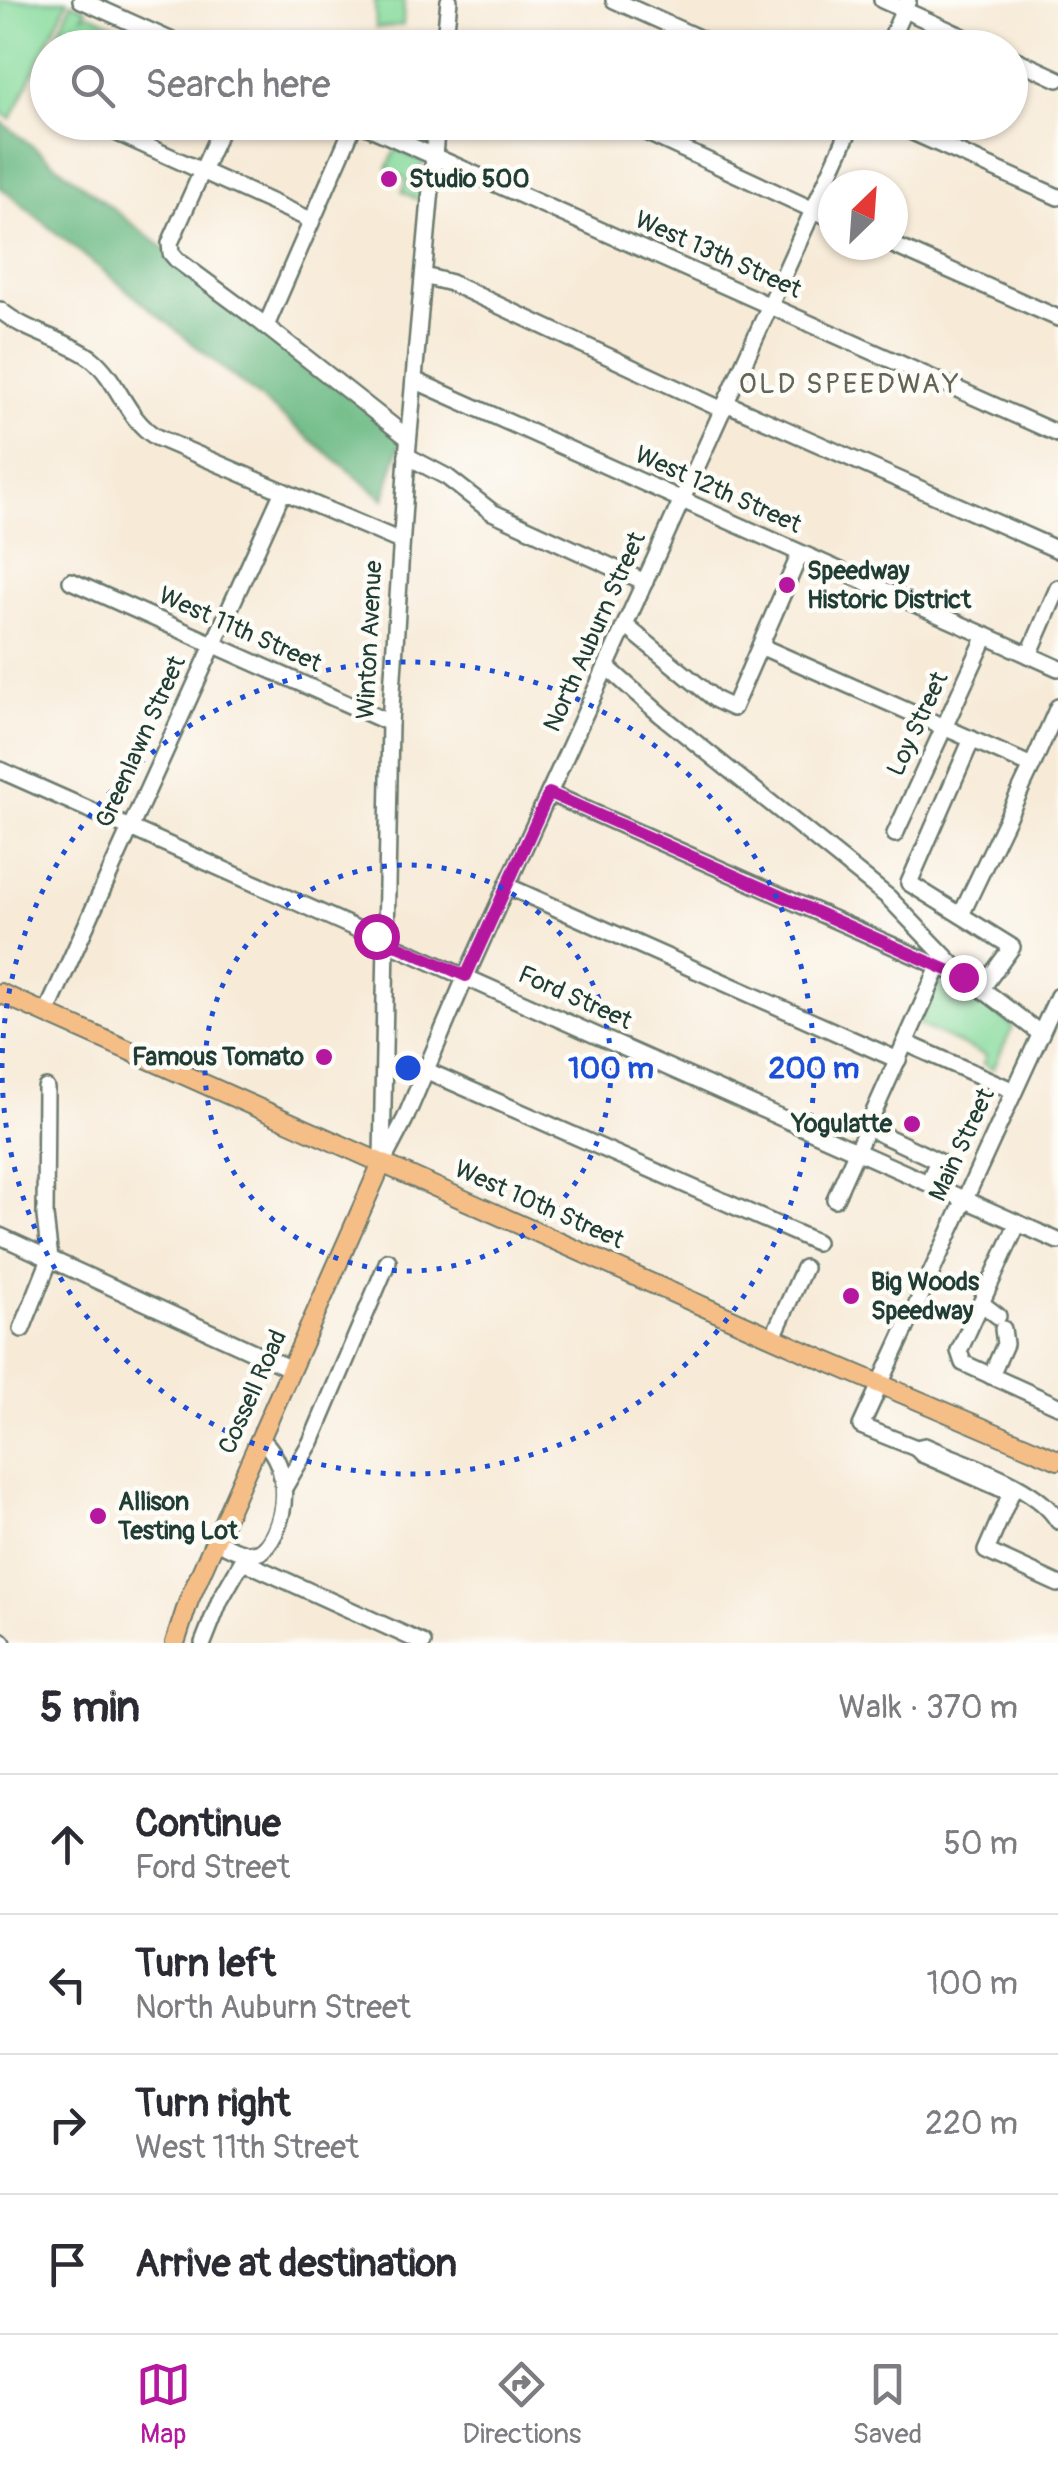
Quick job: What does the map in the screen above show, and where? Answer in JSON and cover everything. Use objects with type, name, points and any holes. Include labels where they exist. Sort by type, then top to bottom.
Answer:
[{"type":"main road","name":"West 10th Street","points":[[0,993],[1058,1460]]},
{"type":"main road","name":"Cossell Road","points":[[174,1643],[215,1540],[382,1162]]},
{"type":"street","points":[[81,0],[148,30]]},
{"type":"street","points":[[449,0],[450,30]]},
{"type":"street","points":[[614,0],[681,30]]},
{"type":"street","points":[[882,0],[906,5],[954,30]]},
{"type":"street","points":[[895,30],[906,5]]},
{"type":"street","points":[[1028,66],[1058,78]]},
{"type":"street","points":[[134,140],[311,220]]},
{"type":"street","points":[[216,140],[170,243],[176,260],[408,438]]},
{"type":"street","points":[[266,326],[348,140]]},
{"type":"street","name":"West 13th Street","points":[[395,140],[1058,434]]},
{"type":"street","name":"Winton Avenue","points":[[382,1162],[390,723],[408,438],[436,140]]},
{"type":"street","points":[[663,140],[818,212]]},
{"type":"street","name":"North Auburn Street","points":[[382,1162],[405,1119],[844,140]]},
{"type":"street","points":[[930,140],[1058,197]]},
{"type":"street","points":[[908,252],[1058,318]]},
{"type":"street","points":[[424,276],[451,283],[1058,550]]},
{"type":"street","points":[[0,310],[15,322],[94,361],[130,413],[149,432],[400,541]]},
{"type":"street","name":"West 12th Street","points":[[414,380],[1058,668]]},
{"type":"street","points":[[407,456],[447,477],[492,512],[646,582]]},
{"type":"street","name":"Greenlawn Street","points":[[46,1014],[283,491]]},
{"type":"street","points":[[626,626],[716,700],[733,708],[800,554]]},
{"type":"street","name":"West 11th Street","points":[[72,581],[390,723]]},
{"type":"street","points":[[1029,655],[1058,588]]},
{"type":"street","name":"Loy Street","points":[[895,834],[986,636]]},
{"type":"street","points":[[760,646],[1032,766]]},
{"type":"street","points":[[607,667],[888,897],[974,983],[1040,1034]]},
{"type":"street","points":[[961,915],[1058,708]]},
{"type":"street","points":[[972,739],[909,882],[1012,947],[974,983]]},
{"type":"street","name":"Ford Street","points":[[0,770],[1058,1241]]},
{"type":"street","points":[[549,793],[974,983]]},
{"type":"street","points":[[507,886],[898,1060]]},
{"type":"street","points":[[836,1199],[940,967]]},
{"type":"street","name":"Main Street","points":[[1002,1485],[924,1446],[916,1448],[861,1426],[1058,996]]},
{"type":"street","points":[[906,1043],[1014,1091]]},
{"type":"street","points":[[425,1070],[816,1242]]},
{"type":"street","points":[[22,1329],[50,1259],[45,1216],[46,1088]]},
{"type":"street","points":[[868,1128],[938,1160],[928,1183]]},
{"type":"street","points":[[1018,1223],[959,1358],[1058,1406]]},
{"type":"street","points":[[0,1236],[291,1369]]},
{"type":"street","points":[[284,1488],[312,1442],[388,1260]]},
{"type":"street","points":[[773,1337],[804,1268]]},
{"type":"street","points":[[981,1303],[1000,1322],[1006,1344],[991,1376]]},
{"type":"street","points":[[203,1643],[220,1600],[245,1557],[260,1552],[271,1541],[285,1503],[273,1449],[260,1438]]},
{"type":"street","points":[[1002,1485],[1050,1507],[1058,1521]]},
{"type":"street","points":[[1002,1485],[1012,1493],[986,1550],[1058,1584]]},
{"type":"street","points":[[215,1540],[423,1643]]},
{"type":"green space","points":[[0,0],[68,0],[54,30],[30,30],[30,79],[11,119],[0,111]]},
{"type":"green space","points":[[375,0],[404,0],[403,25],[376,28]]},
{"type":"green space","points":[[72,2],[87,10],[82,16],[91,14],[115,25],[113,30],[60,30]]},
{"type":"green space","points":[[0,121],[403,434],[384,499],[0,187]]},
{"type":"green space","points":[[396,149],[423,163],[421,201],[402,192],[404,177],[387,169]]},
{"type":"green space","points":[[939,979],[974,994],[1013,1027],[993,1069],[983,1064],[986,1056],[919,1025]]},
{"type":"place","name":"Studio 500","points":[[389,179]]},
{"type":"place","name":"Speedway Historic District","points":[[787,585]]},
{"type":"place","name":"Famous Tomato","points":[[324,1057]]},
{"type":"place","name":"Yogulatte","points":[[912,1124]]},
{"type":"place","name":"Big Woods Speedway","points":[[851,1296]]},
{"type":"place","name":"Allison Testing Lot","points":[[98,1516]]},
{"type":"district","name":"OLD SPEEDWAY","points":[[850,384]]},
{"type":"route","points":[[376,936],[466,976],[549,793],[963,977]]}]
